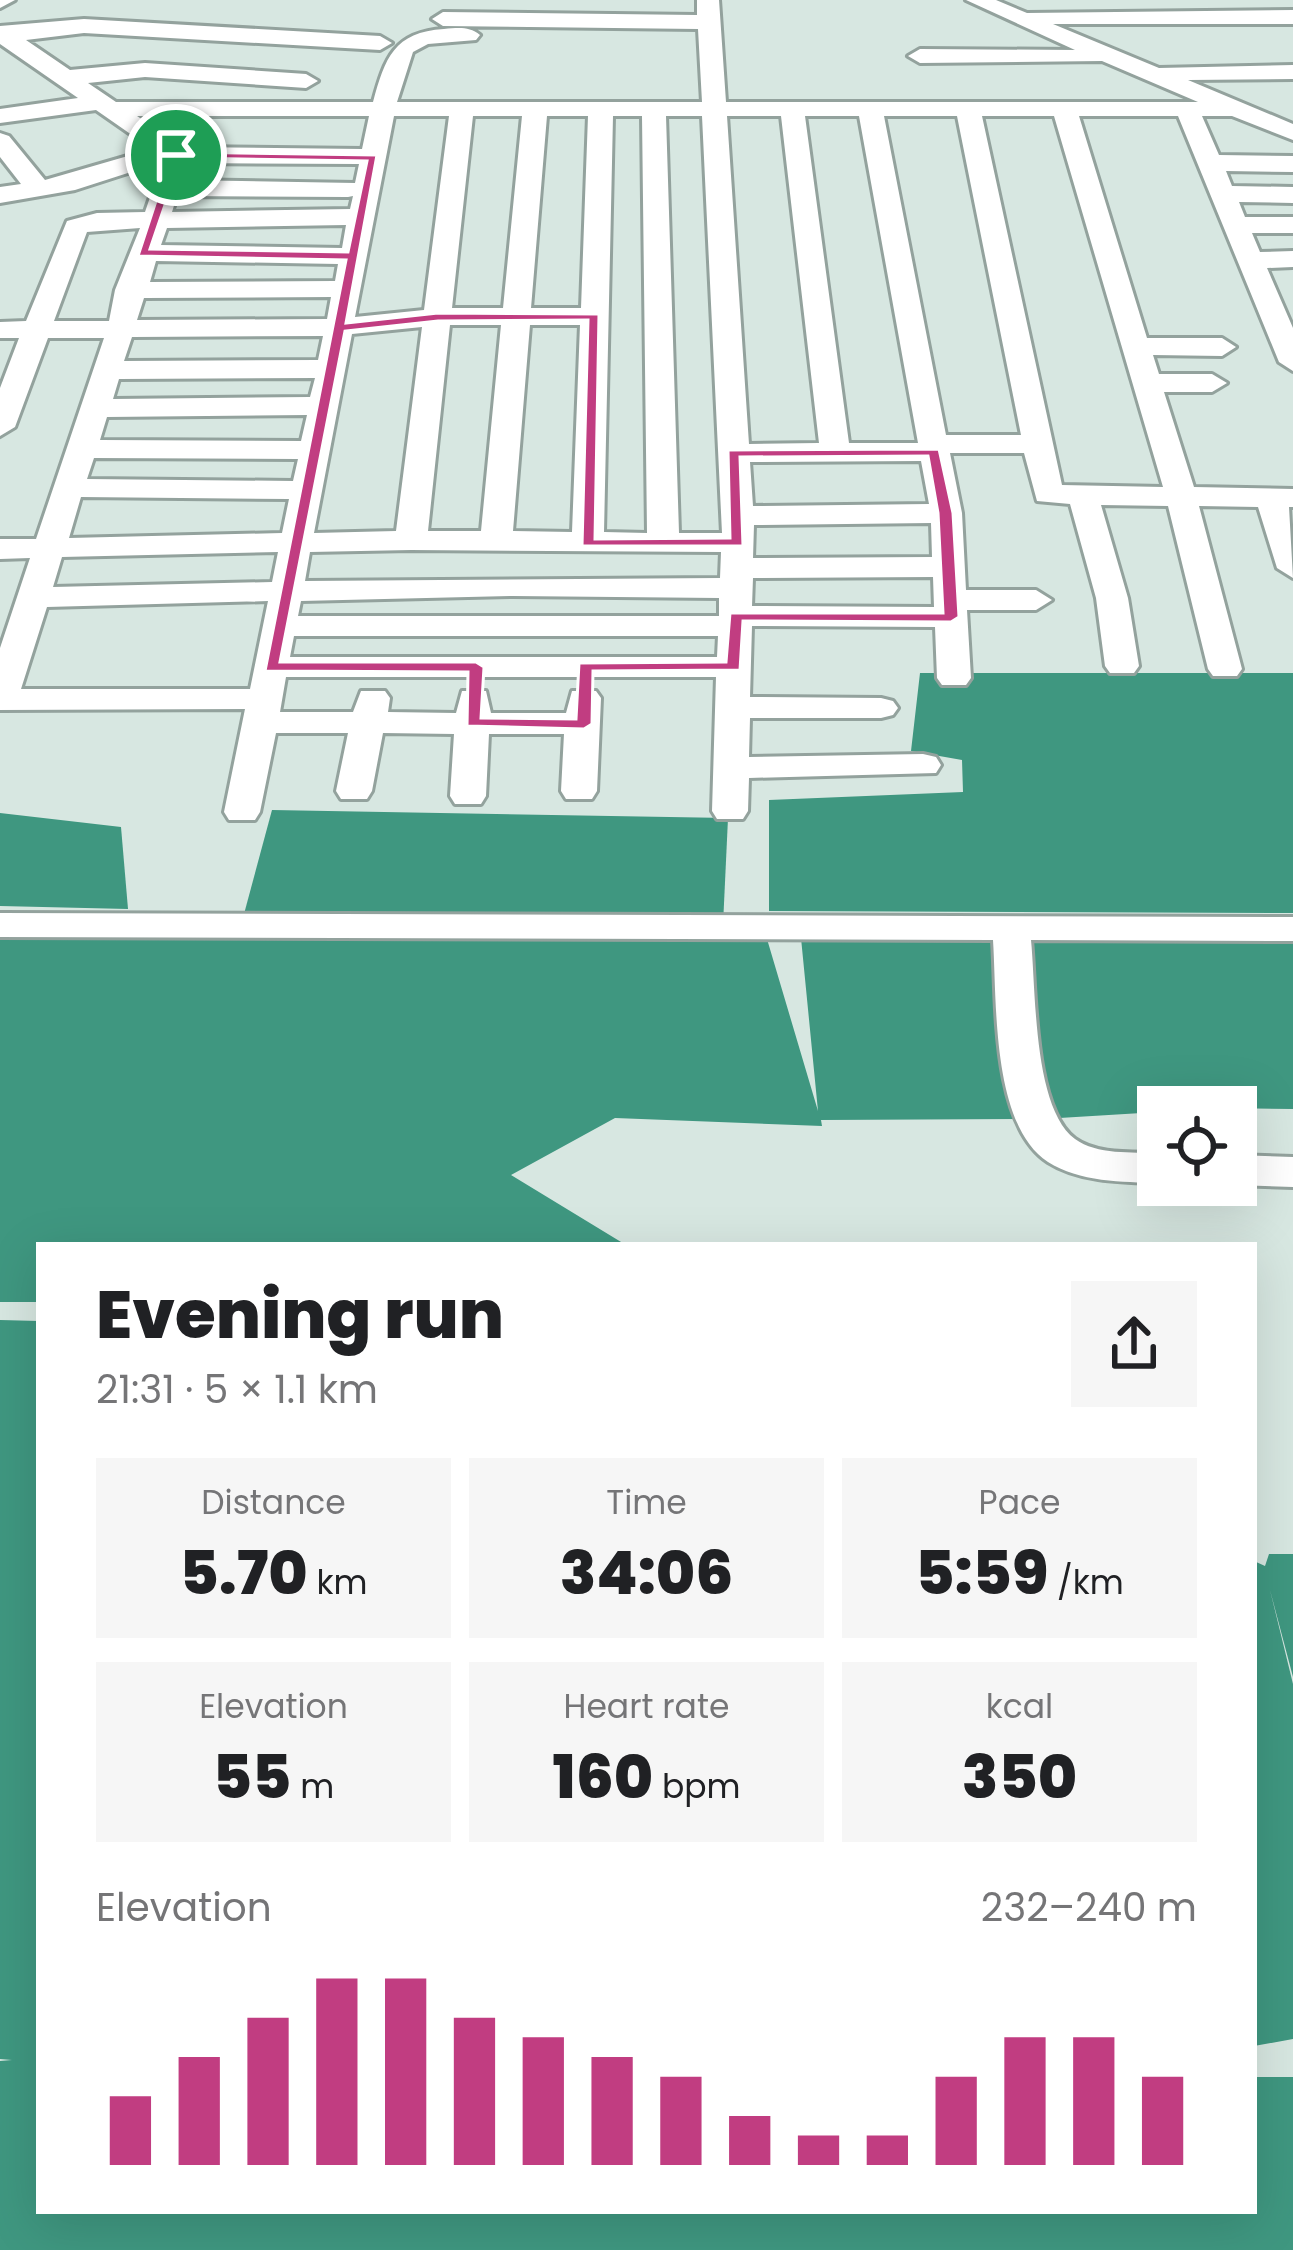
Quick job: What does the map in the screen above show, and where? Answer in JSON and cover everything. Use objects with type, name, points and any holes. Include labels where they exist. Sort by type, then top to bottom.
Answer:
[{"type":"street","points":[[977,0],[1293,134]]},
{"type":"street","points":[[506,2],[709,16]]},
{"type":"street","points":[[1018,17],[1088,9],[1226,9],[1288,16]]},
{"type":"street","points":[[8,45],[84,26],[384,31],[329,15]]},
{"type":"street","points":[[443,19],[709,16]]},
{"type":"street","points":[[538,41],[709,16]]},
{"type":"street","points":[[709,16],[733,453],[736,576],[730,811]]},
{"type":"street","points":[[242,812],[383,109],[404,43],[469,34]]},
{"type":"street","points":[[1084,45],[1154,44]]},
{"type":"street","points":[[8,45],[174,153]]},
{"type":"street","points":[[920,56],[1111,57]]},
{"type":"street","points":[[65,78],[145,70],[306,81]]},
{"type":"street","points":[[1149,73],[1293,72]]},
{"type":"street","points":[[0,116],[106,106],[1187,109],[1293,117]]},
{"type":"street","points":[[411,540],[462,109]]},
{"type":"street","points":[[496,543],[535,109]]},
{"type":"street","points":[[588,543],[601,109]]},
{"type":"street","points":[[655,109],[663,543]]},
{"type":"street","points":[[792,109],[835,452]]},
{"type":"street","points":[[870,109],[946,513],[954,678]]},
{"type":"street","points":[[968,109],[1048,494],[1182,500],[1282,498],[1293,568]]},
{"type":"street","points":[[1064,109],[1182,500],[1225,668]]},
{"type":"street","points":[[1187,109],[1293,362]]},
{"type":"street","points":[[0,140],[40,191]]},
{"type":"street","points":[[0,195],[40,191],[174,153],[373,157]]},
{"type":"street","points":[[174,153],[0,700],[265,696],[377,667],[734,667]]},
{"type":"street","points":[[1210,163],[1293,164]]},
{"type":"street","points":[[165,188],[364,203]]},
{"type":"street","points":[[1222,194],[1293,195]]},
{"type":"street","points":[[0,427],[76,227],[97,221],[364,203]]},
{"type":"street","points":[[1235,225],[1293,226]]},
{"type":"street","points":[[142,253],[353,256]]},
{"type":"street","points":[[1250,260],[1293,259]]},
{"type":"street","points":[[129,290],[346,289]]},
{"type":"street","points":[[0,330],[339,327],[438,317],[595,316]]},
{"type":"street","points":[[1135,346],[1222,346]]},
{"type":"street","points":[[104,370],[331,369]]},
{"type":"street","points":[[1147,382],[1212,383]]},
{"type":"street","points":[[92,408],[323,406]]},
{"type":"street","points":[[733,453],[1038,444]]},
{"type":"street","points":[[80,449],[314,450]]},
{"type":"street","points":[[67,488],[306,490]]},
{"type":"street","points":[[1083,495],[1112,598],[1122,666]]},
{"type":"street","points":[[279,626],[736,576],[946,513]]},
{"type":"street","points":[[0,549],[411,540],[663,543],[736,576],[950,595]]},
{"type":"street","points":[[33,597],[736,576],[1036,600]]},
{"type":"street","points":[[354,791],[377,667]]},
{"type":"street","points":[[468,796],[476,667]]},
{"type":"street","points":[[579,791],[585,667]]},
{"type":"street","points":[[265,696],[370,722],[584,724]]},
{"type":"street","points":[[733,707],[881,708]]},
{"type":"street","points":[[731,767],[923,765]]},
{"type":"street","points":[[0,925],[1293,928]]},
{"type":"street","points":[[1011,928],[1034,1117],[1060,1150],[1089,1161],[1137,1166]]},
{"type":"street","points":[[1257,1171],[1293,1172]]},
{"type":"shaded area","points":[[920,673],[1293,673],[1293,913],[769,911],[769,800],[963,792],[962,760],[911,751]]},
{"type":"shaded area","points":[[272,810],[728,818],[723,925],[244,914]]},
{"type":"shaded area","points":[[0,813],[121,827],[128,909],[0,906]]},
{"type":"shaded area","points":[[0,914],[767,939],[818,1111],[801,938],[1293,938],[1293,1109],[1257,1108],[1257,1086],[1137,1086],[1137,1113],[1043,1119],[821,1120],[822,1126],[615,1118],[511,1175],[621,1242],[36,1242],[36,1302],[0,1302]]},
{"type":"shaded area","points":[[0,1320],[36,1321],[36,2214],[1257,2214],[1257,2077],[1293,2077],[1293,2250],[0,2250],[0,2061],[12,2060],[0,2059]]},
{"type":"shaded area","points":[[1269,1554],[1293,1554],[1293,1677],[1270,1590],[1293,1684],[1293,2039],[1257,2045],[1257,1562],[1265,1566]]},
{"type":"route","points":[[176,155],[142,253],[353,256],[339,327],[438,317],[595,316],[588,543],[737,543],[733,453],[934,452],[946,513],[951,617],[736,616],[734,667],[585,667],[584,724],[472,723],[476,667],[271,667],[346,289],[353,256],[367,189],[373,157],[176,155]]}]
